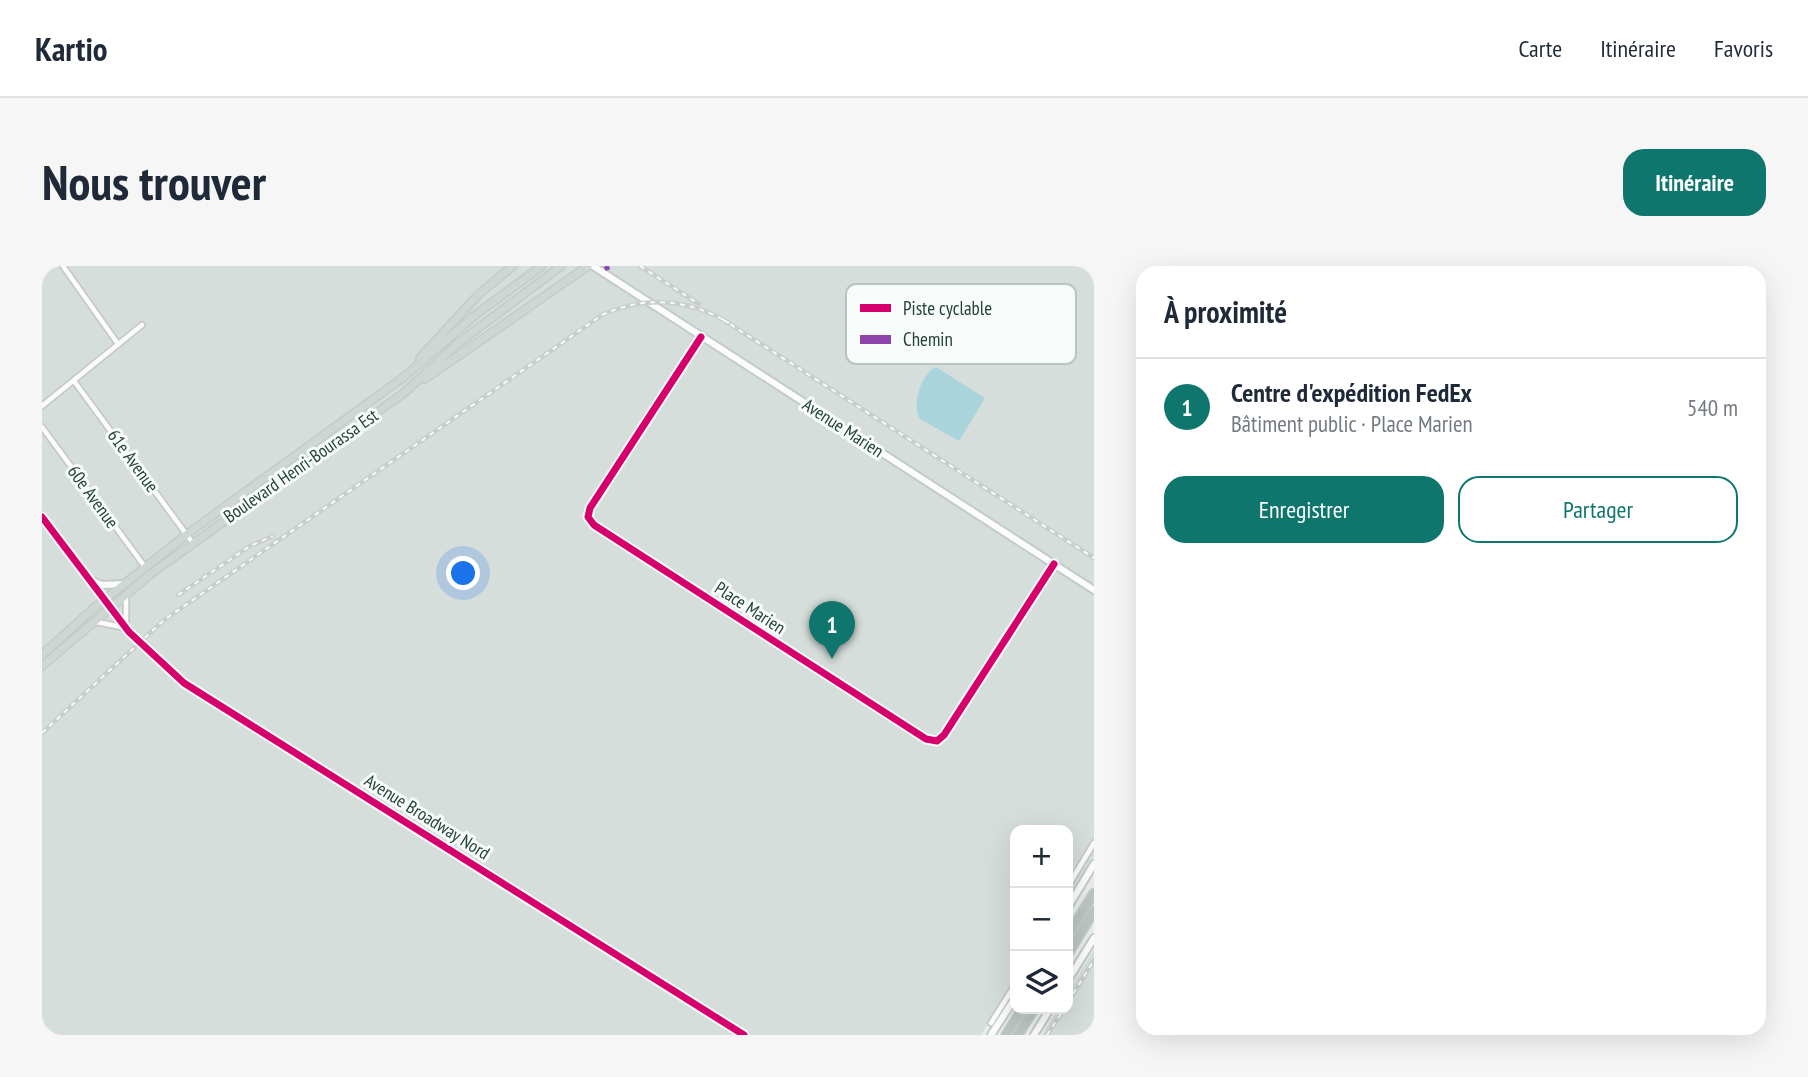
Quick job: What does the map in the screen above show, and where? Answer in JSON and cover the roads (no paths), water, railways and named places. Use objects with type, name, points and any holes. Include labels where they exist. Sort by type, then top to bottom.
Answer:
[{"type":"highway","points":[[1073,927],[1094,893]]},
{"type":"highway","points":[[1070,951],[1094,911]]},
{"type":"highway","points":[[1006,1035],[1019,1014]]},
{"type":"highway","points":[[1017,1035],[1031,1014]]},
{"type":"main road","points":[[404,377],[479,294],[513,266]]},
{"type":"main road","name":"Boulevard Henri-Bourassa Est","points":[[128,587],[145,567],[186,534],[404,377],[474,316],[542,266]]},
{"type":"main road","name":"Boulevard Henri-Bourassa Est","points":[[42,655],[128,587],[404,393],[457,344],[561,266]]},
{"type":"main road","points":[[404,393],[590,266]]},
{"type":"main road","name":"Boulevard Henri-Bourassa Est","points":[[42,666],[106,604]]},
{"type":"street","points":[[63,266],[118,344]]},
{"type":"street","name":"Avenue Marien","points":[[590,266],[1094,590]]},
{"type":"street","points":[[42,406],[142,325]]},
{"type":"street","name":"Place Marien","points":[[701,337],[590,508],[588,517],[594,526],[760,633],[926,739],[937,741],[944,735],[1054,564]]},
{"type":"street","name":"61e Avenue","points":[[74,381],[192,542]]},
{"type":"street","name":"60e Avenue","points":[[42,427],[145,567]]},
{"type":"street","name":"Avenue Broadway Nord","points":[[42,517],[126,628],[159,662],[218,706],[744,1035]]},
{"type":"street","points":[[75,636],[97,622],[126,628],[124,605],[128,587],[102,585],[85,577]]},
{"type":"street","points":[[1073,878],[1094,843]]},
{"type":"street","points":[[1073,899],[1094,864]]},
{"type":"street","points":[[1073,972],[1094,938]]},
{"type":"street","points":[[991,1023],[1010,993]]},
{"type":"street","points":[[991,1035],[1010,1006]]},
{"type":"street","points":[[1034,1035],[1047,1014]]},
{"type":"water","points":[[936,367],[985,398],[959,441],[920,419],[917,413],[919,390],[926,376]]},
{"type":"railway","points":[[640,266],[699,304]]},
{"type":"railway","points":[[42,733],[164,620],[602,315],[634,304],[667,302],[698,309],[729,323]]},
{"type":"railway","points":[[722,319],[1094,558]]},
{"type":"railway","points":[[178,595],[250,546],[273,536]]},
{"type":"railway","points":[[1073,994],[1094,960]]},
{"type":"railway","points":[[1047,1035],[1061,1014]]},
{"type":"place","name":"Centre d'expédition FedEx","points":[[832,659]]}]
